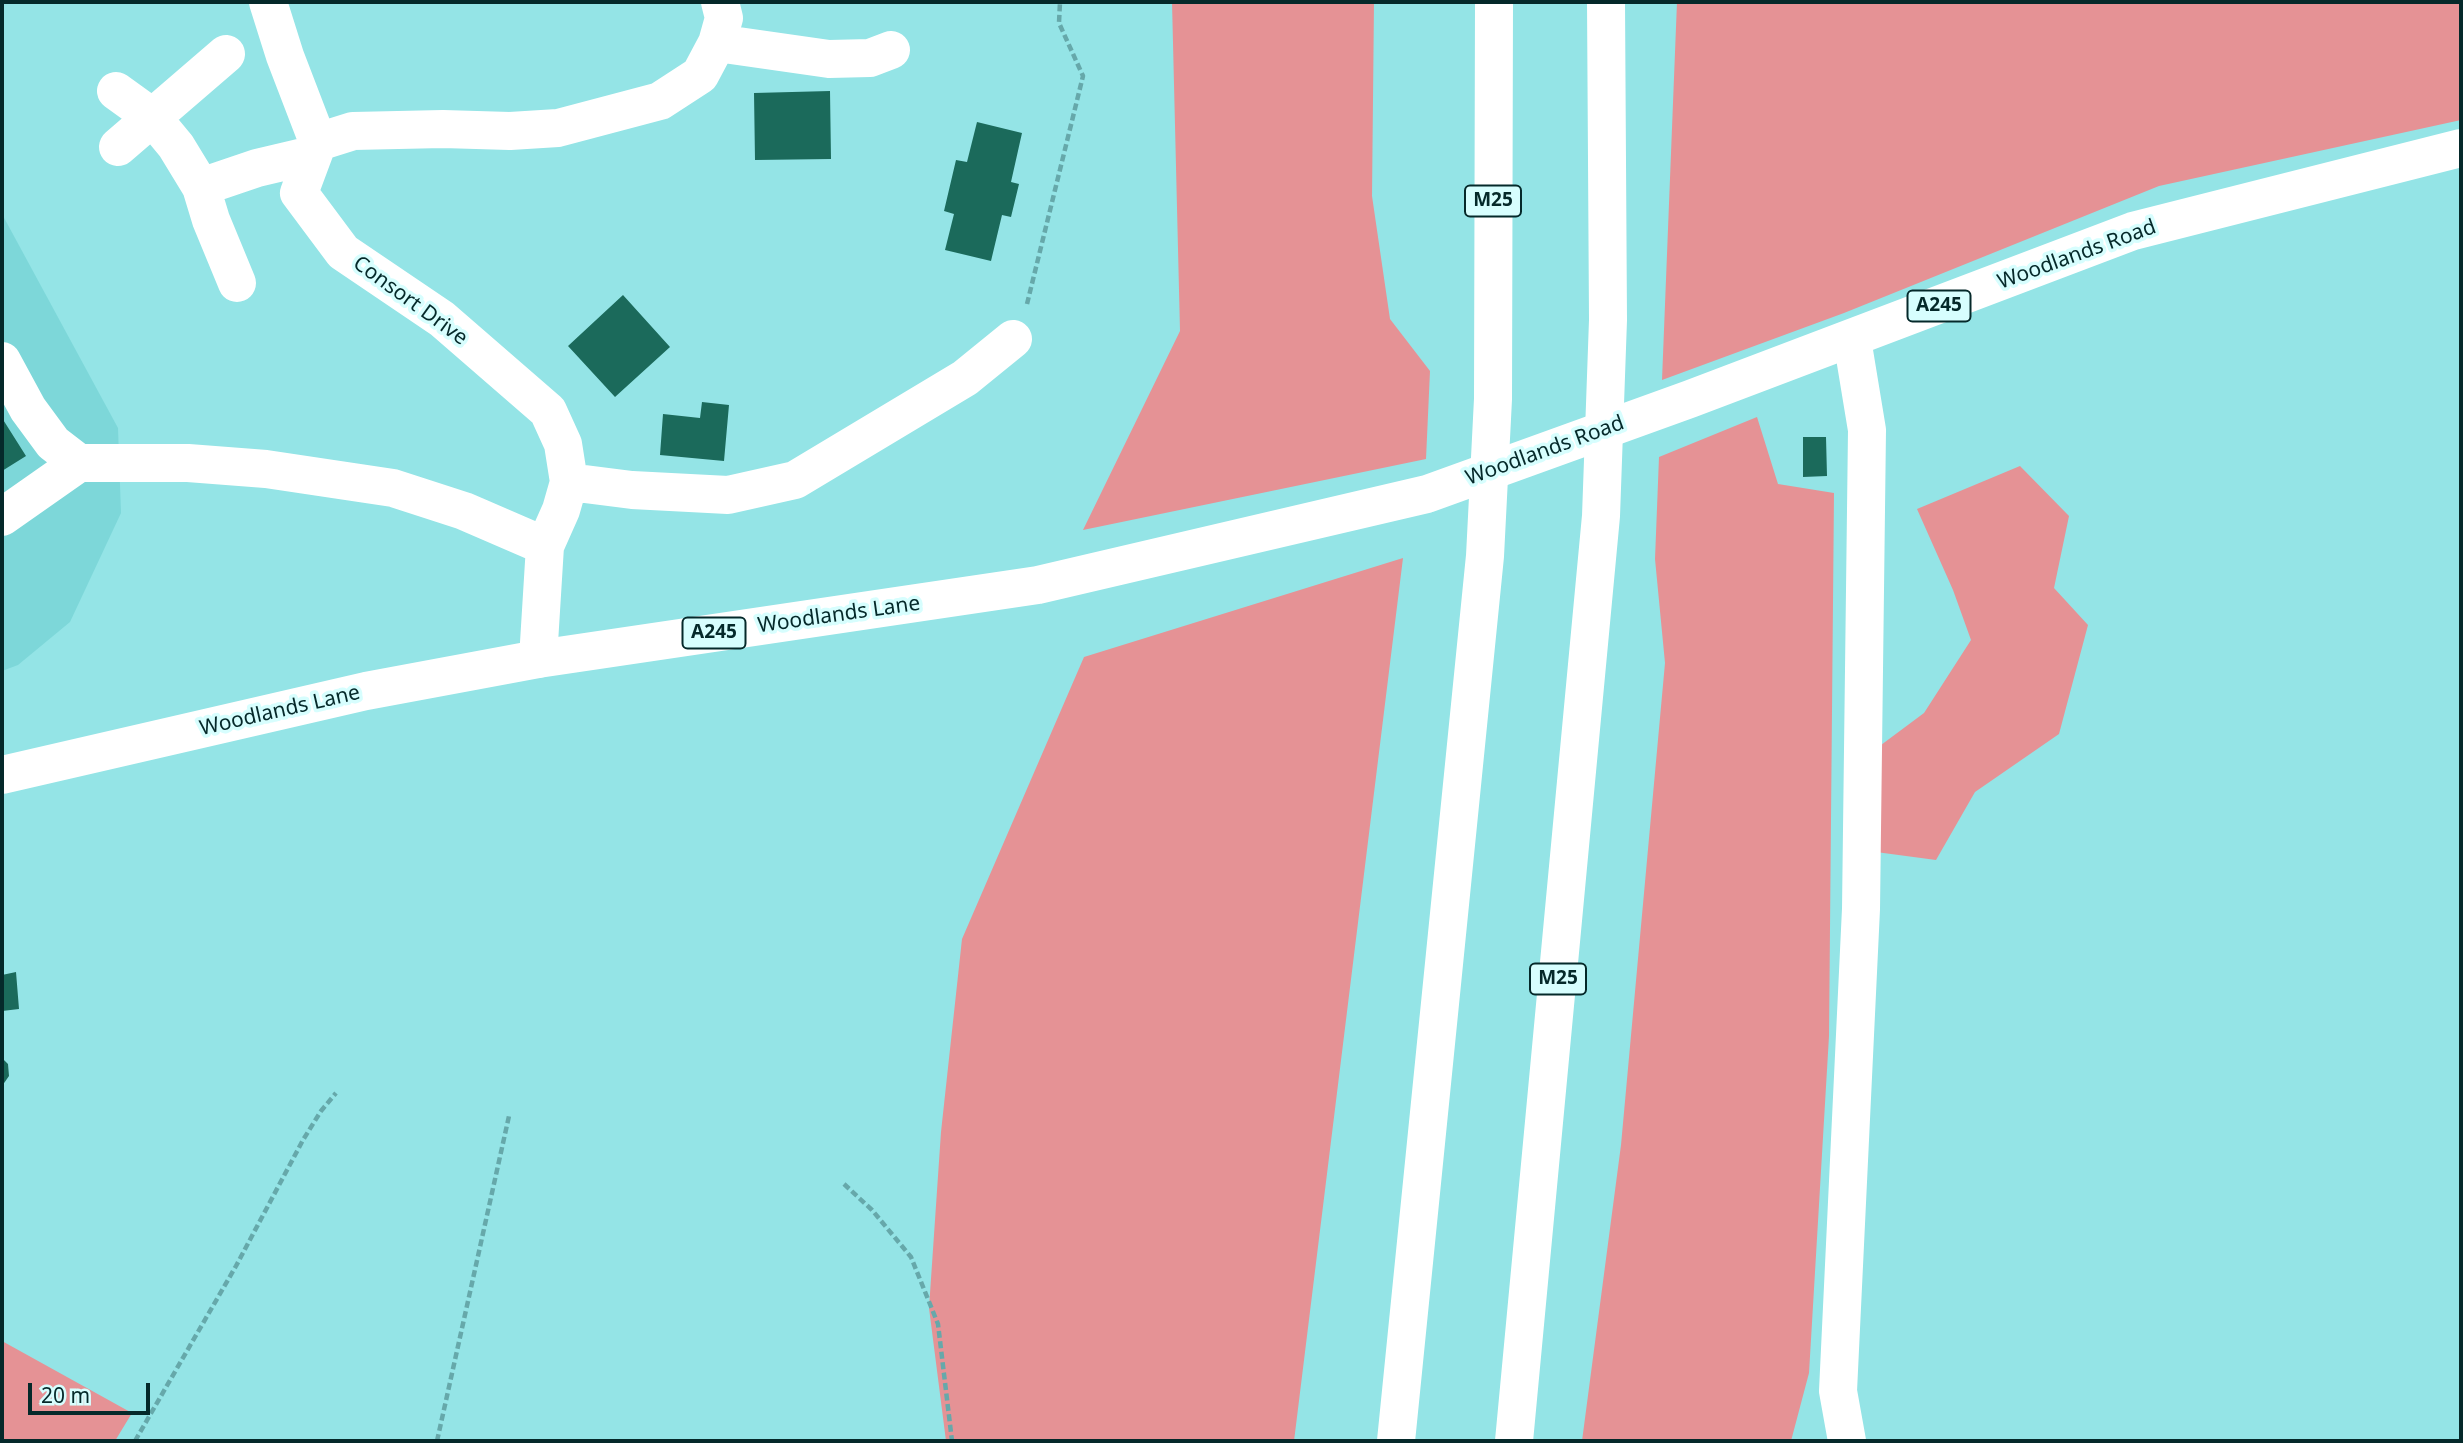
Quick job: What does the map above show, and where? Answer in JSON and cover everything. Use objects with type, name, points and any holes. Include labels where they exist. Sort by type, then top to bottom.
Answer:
[{"type":"main road","points":[[268,2],[315,149]]},
{"type":"main road","points":[[201,187],[315,149],[353,131],[510,131],[558,128],[660,101],[700,75],[716,43],[724,18],[720,2]]},
{"type":"main road","name":"M25","points":[[1396,1441],[1485,556],[1493,399],[1494,2]]},
{"type":"main road","name":"M25","points":[[1514,1441],[1601,516],[1608,320],[1606,2]]},
{"type":"main road","points":[[716,43],[829,59],[870,58],[891,50]]},
{"type":"main road","points":[[118,147],[226,54]]},
{"type":"main road","points":[[116,92],[152,117],[176,146],[201,187],[211,220],[237,283]]},
{"type":"main road","name":"Woodlands Road","points":[[1427,494],[1852,339],[2133,231],[2461,148]]},
{"type":"main road","name":"Consort Drive","points":[[315,149],[299,193],[343,253],[442,319],[548,411],[563,444],[569,482],[561,510],[545,546],[538,659]]},
{"type":"main road","points":[[569,482],[632,490],[728,495],[795,480],[965,379],[1013,339]]},
{"type":"main road","points":[[1847,1441],[1838,1391],[1861,909],[1867,430],[1852,339]]},
{"type":"main road","points":[[2,361],[28,409],[53,443],[79,463]]},
{"type":"main road","points":[[2,517],[79,463],[201,464],[265,469],[393,488],[464,511],[545,546]]},
{"type":"main road","name":"Woodlands Lane","points":[[2,775],[366,691],[538,659],[1038,585],[1427,494]]},
{"type":"path","points":[[1013,339],[1023,322],[1083,76],[1059,23],[1060,2]]},
{"type":"path","points":[[135,1441],[236,1266],[303,1140],[336,1093]]},
{"type":"path","points":[[437,1441],[509,1116]]},
{"type":"path","points":[[844,1184],[872,1210],[911,1257],[937,1324],[952,1441]]},
{"type":"shaded area","points":[[1172,2],[1374,2],[1372,196],[1390,319],[1430,371],[1426,459],[1083,530],[1180,331]]},
{"type":"shaded area","points":[[1677,2],[2461,2],[2461,120],[2159,186],[1844,313],[1662,380]]},
{"type":"shaded area","points":[[2,214],[118,428],[121,513],[70,622],[18,665],[2,671]]},
{"type":"shaded area","points":[[1757,417],[1778,484],[1834,493],[1829,1036],[1809,1373],[1791,1441],[1582,1441],[1621,1145],[1665,663],[1655,559],[1659,457]]},
{"type":"shaded area","points":[[2020,466],[2069,516],[2054,588],[2088,625],[2059,734],[1975,792],[1936,860],[1876,852],[1881,745],[1924,713],[1971,640],[1953,590],[1917,509]]},
{"type":"shaded area","points":[[1403,558],[1294,1441],[946,1441],[929,1308],[941,1132],[962,939],[1084,657]]},
{"type":"shaded area","points":[[2,1341],[132,1413],[115,1441],[2,1441]]},
{"type":"building","points":[[830,91],[831,159],[755,160],[754,93]]},
{"type":"building","points":[[977,122],[1022,133],[1011,182],[1019,184],[1011,217],[1002,215],[991,261],[945,250],[954,214],[944,211],[956,160],[967,162]]},
{"type":"building","points":[[623,295],[670,347],[615,397],[568,346]]},
{"type":"building","points":[[702,402],[729,405],[724,461],[660,455],[663,414],[700,418]]},
{"type":"building","points":[[2,418],[26,456],[2,471]]},
{"type":"building","points":[[1803,437],[1826,437],[1827,476],[1803,477]]},
{"type":"building","points":[[16,972],[19,1009],[2,1011],[2,975]]},
{"type":"building","points":[[2,1058],[8,1064],[9,1076],[2,1086]]}]
